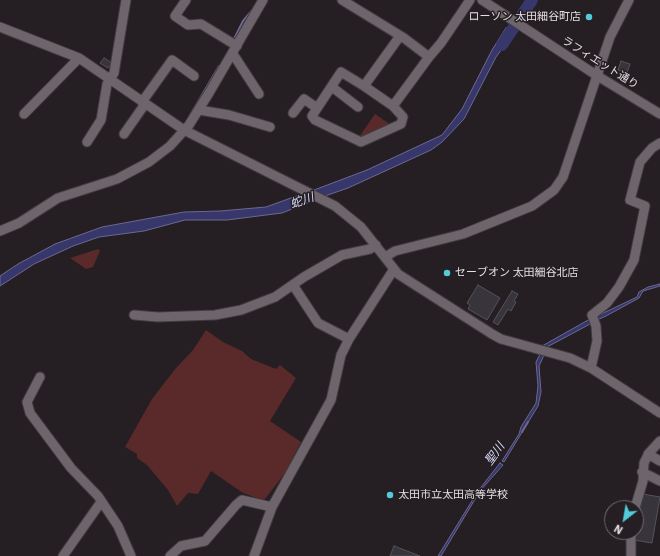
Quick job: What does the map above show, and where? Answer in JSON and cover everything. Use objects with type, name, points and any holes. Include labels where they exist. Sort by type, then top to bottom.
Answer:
[{"type":"street","points":[[87,142],[101,120],[107,84],[114,73],[126,0]]},
{"type":"street","points":[[186,0],[175,16],[188,25],[201,24],[235,50],[259,94]]},
{"type":"street","points":[[0,231],[13,226],[58,198],[116,180],[149,162],[170,146],[199,110],[263,0]]},
{"type":"street","points":[[342,0],[400,36],[429,57]]},
{"type":"street","points":[[392,106],[441,43],[470,0]]},
{"type":"street","name":"ラフィエット通り","points":[[482,0],[596,75],[660,114]]},
{"type":"street","points":[[385,257],[395,252],[463,234],[532,206],[554,190],[562,177],[610,37],[629,0]]},
{"type":"street","points":[[0,29],[79,58],[111,78],[144,103],[184,130],[330,204],[351,217],[376,245],[394,269],[411,282],[501,339],[570,358],[591,368],[660,413]]},
{"type":"street","points":[[364,86],[400,36]]},
{"type":"street","points":[[24,114],[79,58]]},
{"type":"street","points":[[124,134],[172,60],[194,76]]},
{"type":"street","points":[[341,72],[364,86],[392,106],[403,117],[401,124],[361,142],[315,120],[312,116],[341,72]]},
{"type":"street","points":[[332,87],[358,107]]},
{"type":"street","points":[[293,113],[304,99],[317,108]]},
{"type":"street","points":[[199,110],[229,115],[270,127]]},
{"type":"street","points":[[591,368],[597,341],[596,326],[592,315],[607,303],[619,287],[634,260],[645,206],[630,200],[640,162],[652,148],[660,144]]},
{"type":"street","points":[[134,315],[158,317],[230,314],[265,302],[342,255],[370,249],[376,245]]},
{"type":"street","points":[[254,556],[272,507],[331,400],[341,355],[349,339],[394,269]]},
{"type":"street","points":[[293,285],[318,323],[349,339]]},
{"type":"street","points":[[40,377],[27,402],[30,413],[71,468],[98,496],[118,526],[131,556]]},
{"type":"street","points":[[637,500],[643,481],[642,472],[644,463],[648,454],[660,441]]},
{"type":"street","points":[[648,454],[660,461]]},
{"type":"street","points":[[642,472],[660,481]]},
{"type":"street","points":[[170,556],[181,546],[205,541],[242,500],[272,507]]},
{"type":"street","points":[[63,556],[101,502]]},
{"type":"street","points":[[631,540],[631,556]]},
{"type":"shaded area","points":[[375,114],[394,127],[357,140]]},
{"type":"shaded area","points":[[98,249],[100,251],[93,267],[86,269],[70,258]]},
{"type":"shaded area","points":[[206,330],[223,342],[242,351],[251,359],[276,369],[280,365],[296,378],[270,421],[301,442],[285,473],[265,499],[262,500],[243,493],[211,471],[198,494],[188,493],[177,506],[168,490],[147,465],[137,458],[137,454],[125,447],[152,399],[176,368],[193,350]]},
{"type":"water","points":[[527,0],[536,0],[525,17],[518,13]]},
{"type":"water","points":[[506,28],[514,33],[496,57],[464,119],[442,142],[431,150],[348,188],[325,196],[314,190],[367,170],[442,135],[462,109],[492,50]]},
{"type":"water","points":[[302,194],[315,200],[282,213],[227,220],[185,220],[144,231],[99,237],[73,246],[34,264],[0,286],[0,276],[18,264],[55,244],[102,227],[184,212],[266,207]]},
{"type":"water","points":[[660,284],[660,286],[643,291],[639,298],[606,316],[597,320],[595,317],[637,297],[639,292],[648,287]]},
{"type":"water","points":[[590,319],[592,323],[547,347],[542,346]]},
{"type":"water","points":[[540,354],[544,355],[539,366],[541,392],[538,406],[504,462],[502,461],[536,403],[538,386],[536,362]]},
{"type":"water","points":[[500,463],[503,465],[480,491],[441,556],[438,556],[478,491]]},
{"type":"building","points":[[104,58],[112,63],[108,68],[100,63]]},
{"type":"building","points":[[621,61],[630,64],[627,73],[618,70]]},
{"type":"building","points":[[478,285],[500,298],[487,320],[468,309],[470,305],[467,303]]},
{"type":"building","points":[[512,291],[518,294],[514,301],[516,302],[511,311],[508,309],[498,325],[493,322]]},
{"type":"building","points":[[643,494],[660,497],[652,543],[634,540],[644,540],[644,500],[642,500]]},
{"type":"building","points":[[394,546],[420,556],[390,556]]},
{"type":"waterway","name":"蛇川","points":[[502,45],[532,0]]},
{"type":"waterway","points":[[233,41],[243,21],[254,8]]},
{"type":"waterway","points":[[189,117],[219,66]]},
{"type":"waterway","name":"聖川","points":[[522,432],[528,422]]},
{"type":"place","name":"ローソン 太田細谷町店","points":[[589,17]]},
{"type":"place","name":"セーブオン 太田細谷北店","points":[[447,273]]},
{"type":"place","name":"太田市立太田高等学校","points":[[390,495]]}]
